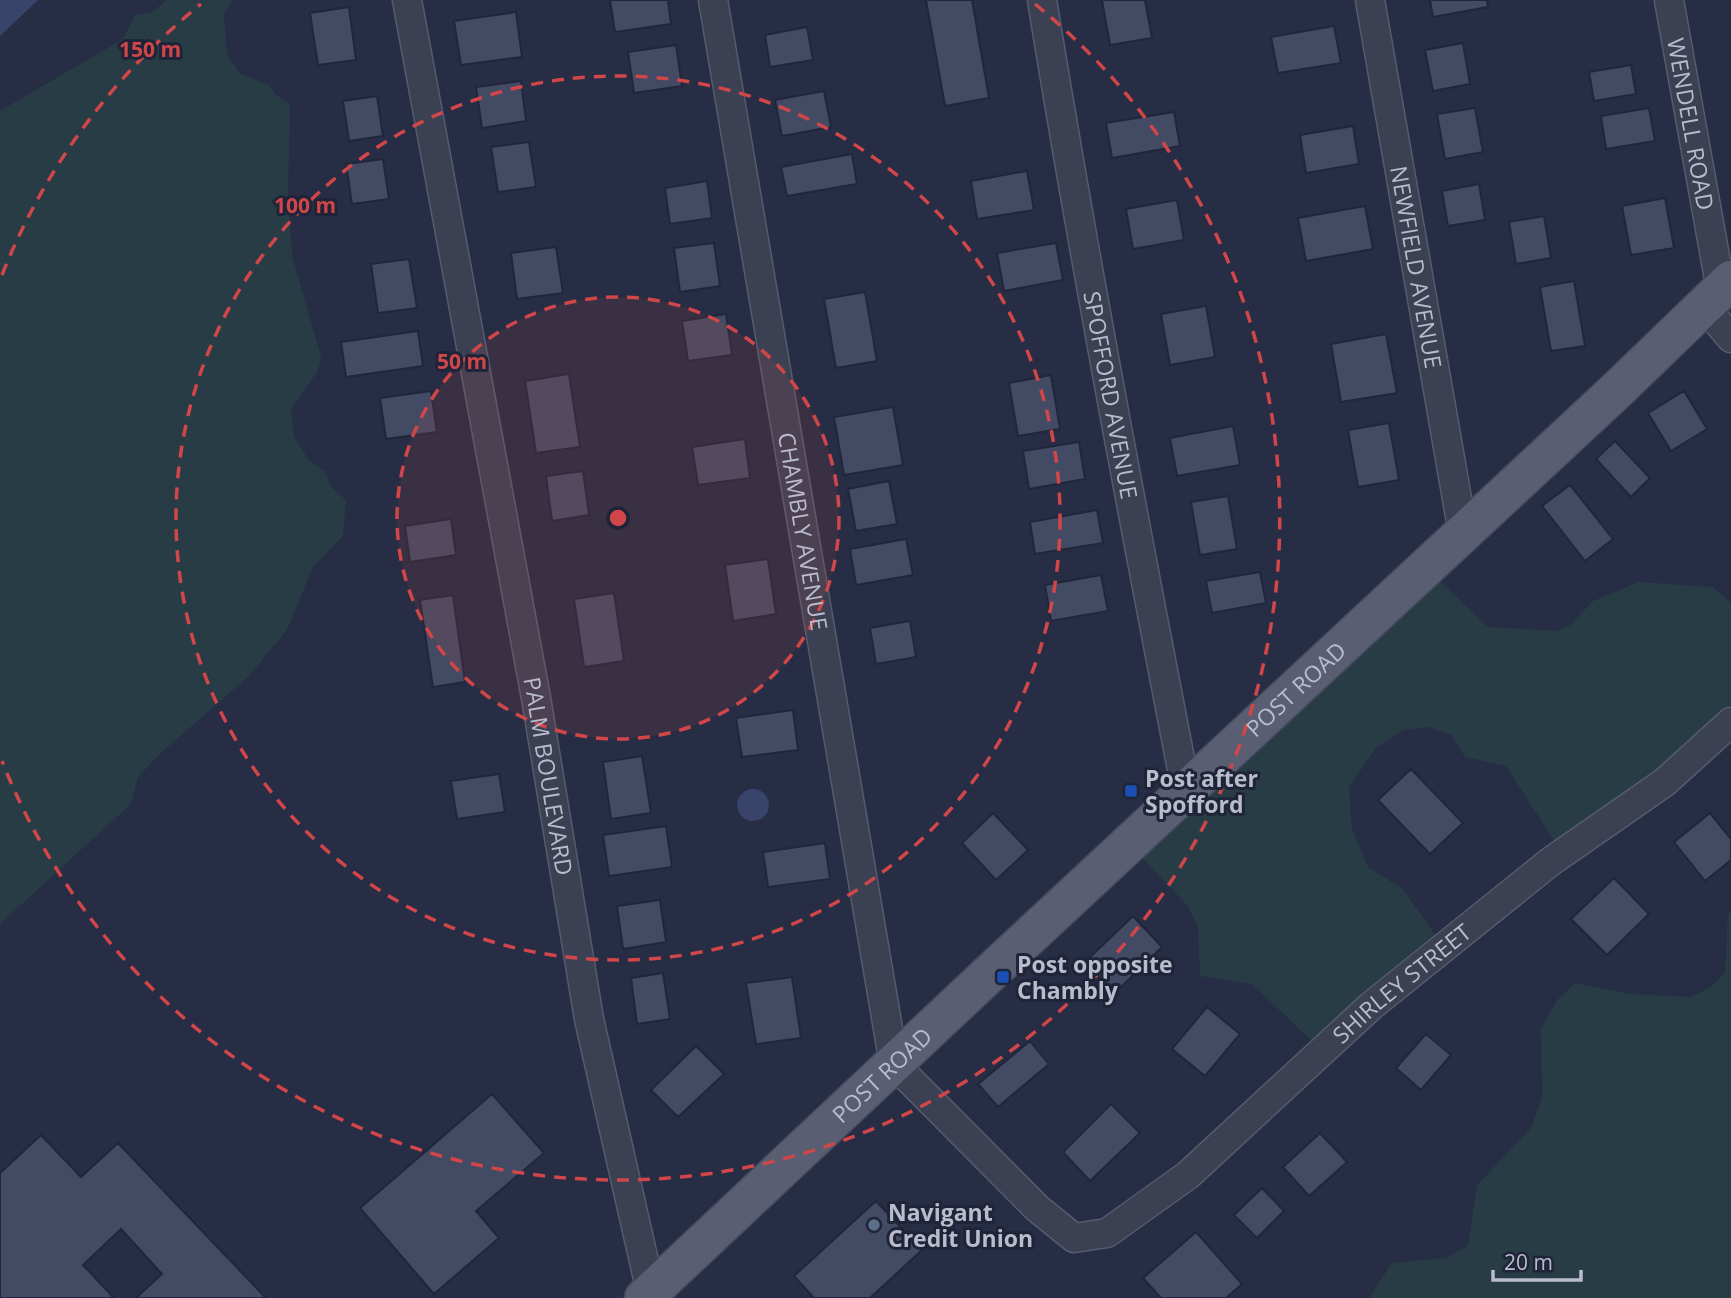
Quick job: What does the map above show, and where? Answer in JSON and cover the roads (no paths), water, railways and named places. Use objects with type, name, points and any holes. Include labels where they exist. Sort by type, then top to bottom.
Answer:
[{"type":"main road","name":"POST ROAD","points":[[647,1295],[1719,292]]},
{"type":"street","name":"PALM BOULEVARD","points":[[407,0],[536,698],[589,1019],[647,1295]]},
{"type":"street","name":"CHAMBLY AVENUE","points":[[713,0],[894,1063]]},
{"type":"street","name":"SPOFFORD AVENUE","points":[[1042,0],[1093,302],[1186,790]]},
{"type":"street","name":"NEWFIELD AVENUE","points":[[1370,0],[1463,533]]},
{"type":"street","name":"WENDELL ROAD","points":[[1669,0],[1719,292]]},
{"type":"street","points":[[1719,292],[1731,338]]},
{"type":"street","name":"SHIRLEY STREET","points":[[894,1063],[1037,1208],[1074,1238],[1107,1233],[1188,1175],[1371,1006],[1550,862],[1665,782],[1731,722]]},
{"type":"water","points":[[0,0],[38,0],[0,36]]},
{"type":"water","points":[[753,789],[764,794],[769,805],[764,816],[753,821],[742,816],[737,805],[742,794]]},
{"type":"place","name":"Post after Spofford","points":[[1131,791]]},
{"type":"place","name":"Post opposite Chambly","points":[[1003,977]]},
{"type":"place","name":"Navigant Credit Union","points":[[874,1225]]}]
